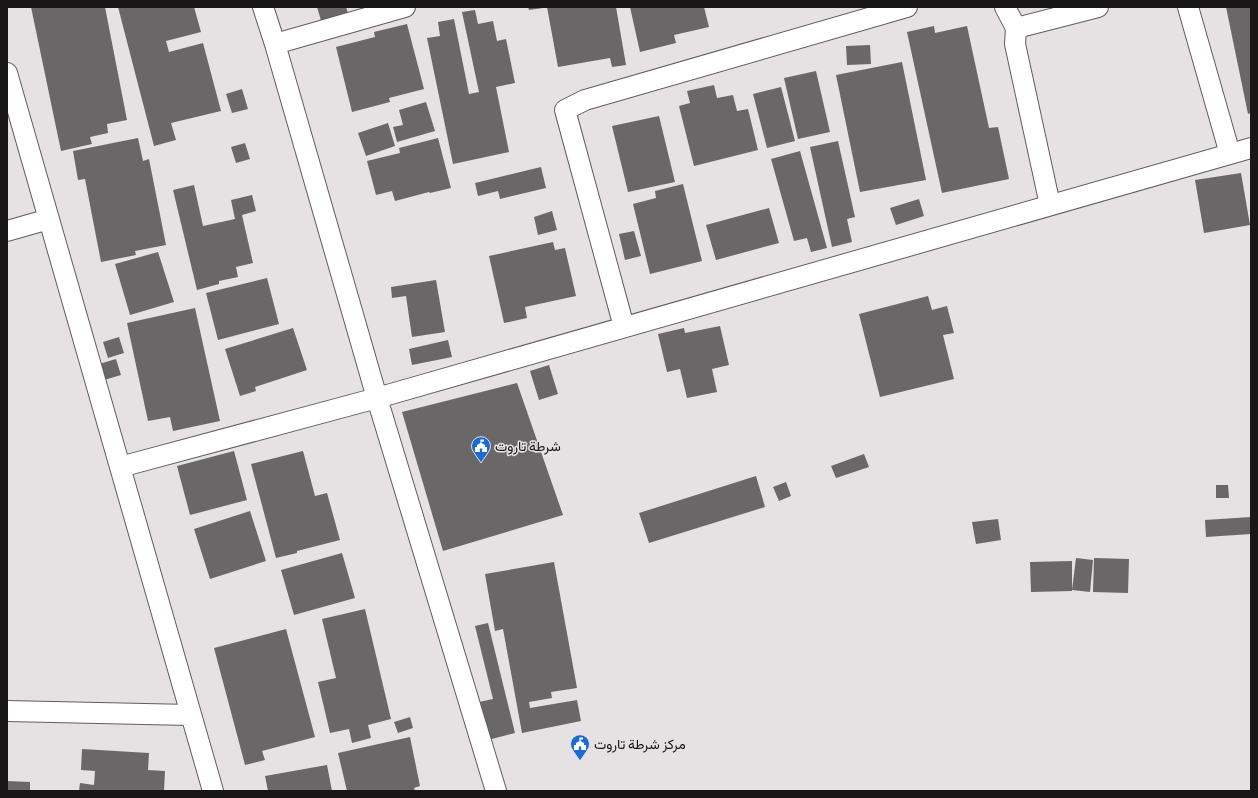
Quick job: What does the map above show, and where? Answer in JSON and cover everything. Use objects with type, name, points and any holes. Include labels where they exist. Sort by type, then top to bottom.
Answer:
[{"type":"street","points":[[263,7],[377,398],[496,791]]},
{"type":"street","points":[[275,44],[405,7]]},
{"type":"street","points":[[624,327],[565,110],[585,100],[907,7]]},
{"type":"street","points":[[1005,7],[1016,28],[1016,44],[1050,205]]},
{"type":"street","points":[[1016,28],[1098,7]]},
{"type":"street","points":[[1188,7],[1230,154]]},
{"type":"street","points":[[7,73],[213,791]]},
{"type":"street","points":[[120,468],[377,398],[1251,148]]},
{"type":"street","points":[[7,231],[49,219]]},
{"type":"street","points":[[7,711],[190,715]]},
{"type":"building","points":[[31,7],[105,7],[127,120],[107,124],[108,133],[90,137],[92,144],[61,151]]},
{"type":"building","points":[[118,7],[194,7],[201,32],[166,41],[169,52],[203,43],[221,111],[171,123],[176,140],[154,146]]},
{"type":"building","points":[[317,7],[346,7],[349,16],[322,24]]},
{"type":"building","points":[[528,7],[543,7],[543,8],[529,10]]},
{"type":"building","points":[[547,7],[616,7],[626,65],[612,67],[610,58],[558,67]]},
{"type":"building","points":[[630,7],[704,7],[709,27],[674,35],[676,43],[640,52]]},
{"type":"building","points":[[1226,7],[1251,7],[1251,113],[1248,114]]},
{"type":"building","points":[[475,10],[478,24],[493,21],[497,41],[506,39],[515,83],[496,87],[509,152],[453,164],[427,38],[440,36],[438,22],[454,19],[469,94],[479,92],[462,12]]},
{"type":"building","points":[[407,24],[424,89],[389,98],[390,102],[352,112],[336,47],[375,37],[374,32]]},
{"type":"building","points":[[934,26],[935,33],[967,26],[989,128],[998,127],[1009,179],[942,193],[907,32]]},
{"type":"building","points":[[870,45],[871,64],[847,65],[846,46]]},
{"type":"building","points":[[902,62],[926,180],[860,192],[836,75]]},
{"type":"building","points":[[816,71],[830,132],[798,139],[784,78]]},
{"type":"building","points":[[714,85],[717,98],[733,95],[737,111],[748,109],[758,150],[694,166],[679,106],[690,103],[687,91]]},
{"type":"building","points":[[781,87],[795,141],[767,148],[753,94]]},
{"type":"building","points":[[242,89],[248,109],[232,113],[226,94]]},
{"type":"building","points":[[426,102],[435,131],[397,142],[393,127],[403,125],[399,110]]},
{"type":"building","points":[[659,116],[675,182],[628,192],[612,126]]},
{"type":"building","points":[[388,123],[395,146],[366,156],[358,133]]},
{"type":"building","points":[[138,138],[143,161],[149,159],[166,245],[135,251],[136,255],[101,262],[85,179],[78,180],[73,151]]},
{"type":"building","points":[[438,138],[451,188],[395,201],[392,191],[376,195],[367,161],[400,153],[399,148]]},
{"type":"building","points":[[838,141],[855,217],[847,219],[852,242],[832,247],[810,147]]},
{"type":"building","points":[[245,143],[250,159],[236,163],[231,147]]},
{"type":"building","points":[[800,151],[827,248],[811,252],[807,238],[794,241],[771,159]]},
{"type":"building","points":[[541,167],[546,188],[500,199],[498,191],[478,196],[475,183]]},
{"type":"building","points":[[1241,173],[1250,225],[1204,233],[1195,180]]},
{"type":"building","points":[[683,184],[702,261],[650,274],[633,204],[656,198],[655,191]]},
{"type":"building","points":[[194,185],[203,226],[235,219],[231,200],[252,195],[256,211],[242,215],[253,263],[236,267],[238,277],[219,281],[219,284],[197,290],[173,190]]},
{"type":"building","points":[[919,199],[924,216],[896,225],[890,208]]},
{"type":"building","points":[[769,208],[779,243],[716,260],[706,225]]},
{"type":"building","points":[[552,211],[557,230],[538,235],[534,217]]},
{"type":"building","points":[[634,231],[641,256],[625,260],[619,234]]},
{"type":"building","points":[[553,242],[555,250],[565,248],[576,296],[525,307],[527,318],[504,323],[489,256]]},
{"type":"building","points":[[158,252],[174,302],[130,315],[115,264]]},
{"type":"building","points":[[267,278],[279,324],[218,340],[206,293]]},
{"type":"building","points":[[436,280],[445,332],[412,337],[406,296],[392,298],[391,287]]},
{"type":"building","points":[[928,296],[932,310],[947,306],[954,333],[943,335],[954,379],[880,397],[859,314]]},
{"type":"building","points":[[195,308],[220,421],[173,431],[170,417],[148,421],[127,323]]},
{"type":"building","points":[[720,326],[729,365],[712,369],[717,392],[687,398],[680,369],[667,372],[658,334],[684,328],[685,333]]},
{"type":"building","points":[[293,328],[307,370],[255,387],[256,391],[240,396],[225,349]]},
{"type":"building","points":[[119,337],[124,353],[108,358],[103,342]]},
{"type":"building","points":[[448,340],[452,357],[412,365],[409,349]]},
{"type":"building","points":[[116,359],[121,375],[104,380],[99,364]]},
{"type":"building","points":[[549,365],[558,394],[539,400],[530,371]]},
{"type":"building","name":"شرطة تاروت","points":[[517,383],[563,515],[443,551],[402,412]]},
{"type":"building","points":[[234,451],[247,500],[190,515],[177,466]]},
{"type":"building","points":[[303,451],[315,496],[327,493],[340,540],[276,558],[251,464]]},
{"type":"building","points":[[864,454],[869,467],[836,478],[831,466]]},
{"type":"building","points":[[756,476],[765,507],[649,543],[639,513]]},
{"type":"building","points":[[786,482],[791,496],[779,501],[773,487]]},
{"type":"building","points":[[1216,485],[1228,485],[1229,498],[1216,498]]},
{"type":"building","points":[[250,511],[266,561],[210,579],[194,529]]},
{"type":"building","points":[[1251,517],[1251,534],[1206,537],[1205,520]]},
{"type":"building","points":[[998,519],[1001,540],[976,544],[972,522]]},
{"type":"building","points":[[342,553],[355,598],[294,615],[281,570]]},
{"type":"building","points":[[1076,558],[1093,560],[1090,592],[1072,590]]},
{"type":"building","points":[[1094,558],[1129,559],[1128,593],[1093,592]]},
{"type":"building","points":[[1072,561],[1072,591],[1031,592],[1030,562]]},
{"type":"building","points":[[554,562],[577,688],[551,692],[552,698],[529,702],[530,708],[577,700],[581,721],[522,733],[503,629],[495,631],[485,574]]},
{"type":"building","points":[[365,609],[391,719],[368,725],[371,738],[352,743],[349,729],[330,733],[318,682],[336,678],[322,619]]},
{"type":"building","points":[[488,623],[515,733],[488,740],[479,702],[493,699],[475,626]]},
{"type":"building","points":[[286,629],[315,737],[262,751],[265,760],[245,765],[214,648]]},
{"type":"building","points":[[410,717],[413,728],[398,733],[394,722]]},
{"type":"building","points":[[410,737],[420,786],[414,788],[415,791],[347,791],[338,753]]},
{"type":"building","points":[[82,749],[149,753],[148,770],[165,771],[164,791],[79,791],[80,783],[94,785],[95,771],[81,770]]},
{"type":"building","points":[[327,765],[332,791],[268,791],[265,776]]},
{"type":"building","points":[[7,781],[30,782],[30,791],[7,791]]},
{"type":"place","name":"شرطة تاروت","points":[[481,463]]},
{"type":"place","name":"مركز شرطة تاروت","points":[[580,761]]}]
